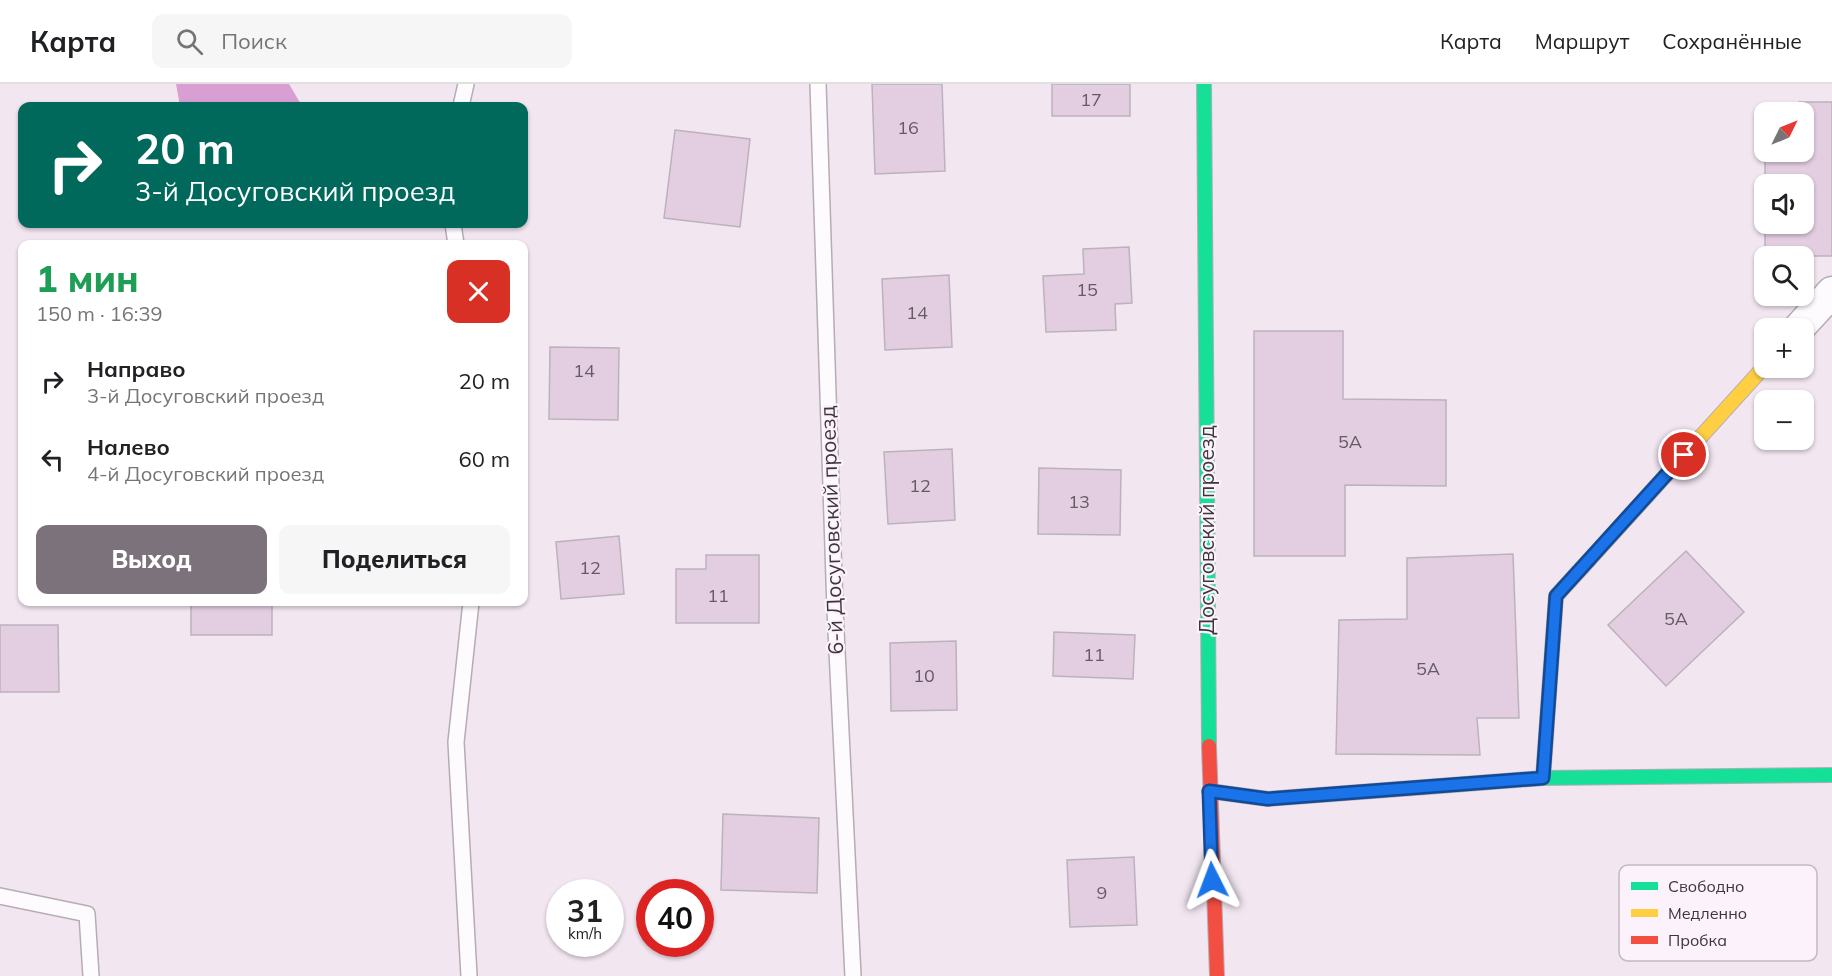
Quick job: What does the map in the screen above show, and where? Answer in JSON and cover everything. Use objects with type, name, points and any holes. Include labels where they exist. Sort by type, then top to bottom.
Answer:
[{"type":"street","name":"Досуговский проезд","points":[[1204,84],[1209,791],[1217,976]]},
{"type":"street","points":[[1808,318],[1832,292]]},
{"type":"street","points":[[1543,778],[1556,596],[1754,378]]},
{"type":"street","points":[[1209,791],[1268,799],[1543,778],[1832,775]]},
{"type":"lane","points":[[462,102],[466,84]]},
{"type":"lane","name":"6-й Досуговский проезд","points":[[818,84],[834,610],[853,976]]},
{"type":"lane","points":[[469,976],[456,742],[471,606]]},
{"type":"lane","points":[[0,896],[87,914],[91,976]]},
{"type":"shaded area","points":[[176,84],[289,84],[300,102],[179,102]]},
{"type":"building","points":[[872,84],[942,84],[945,171],[875,174]]},
{"type":"building","points":[[1052,84],[1130,84],[1130,116],[1052,116]]},
{"type":"building","points":[[1814,102],[1832,102],[1832,256],[1814,256],[1814,246],[1765,246],[1765,234],[1814,234],[1814,174],[1765,174],[1765,162],[1814,162]]},
{"type":"building","points":[[675,130],[750,139],[740,227],[664,218]]},
{"type":"building","points":[[1129,247],[1132,303],[1115,304],[1116,330],[1046,332],[1043,276],[1084,274],[1083,249]]},
{"type":"building","points":[[949,275],[952,347],[885,350],[882,279]]},
{"type":"building","points":[[1254,331],[1343,331],[1343,399],[1446,400],[1446,486],[1345,485],[1345,556],[1254,556]]},
{"type":"building","points":[[550,347],[619,348],[618,420],[549,419]]},
{"type":"building","points":[[952,449],[955,520],[888,524],[884,452]]},
{"type":"building","points":[[1039,468],[1121,470],[1120,535],[1038,534]]},
{"type":"building","points":[[619,536],[624,594],[561,599],[556,542]]},
{"type":"building","points":[[1686,551],[1744,612],[1666,686],[1608,625]]},
{"type":"building","points":[[1513,554],[1519,718],[1477,718],[1480,755],[1336,754],[1339,620],[1407,619],[1407,558]]},
{"type":"building","points":[[706,555],[759,555],[759,623],[676,623],[676,569],[706,569]]},
{"type":"building","points":[[191,606],[272,606],[272,635],[191,635]]},
{"type":"building","points":[[0,625],[58,625],[59,692],[0,692]]},
{"type":"building","points":[[1054,632],[1135,635],[1133,679],[1053,676]]},
{"type":"building","points":[[956,641],[957,710],[891,711],[890,643]]},
{"type":"building","points":[[723,814],[819,818],[817,893],[721,890]]},
{"type":"building","points":[[1134,857],[1137,925],[1070,927],[1067,860]]},
{"type":"traffic: fast","points":[[1204,84],[1209,746]]},
{"type":"traffic: fast","points":[[1426,787],[1543,778],[1832,775]]},
{"type":"traffic: slow","points":[[1589,560],[1754,378]]},
{"type":"traffic: jam","points":[[1543,778],[1556,596],[1589,560]]},
{"type":"traffic: jam","points":[[1209,746],[1217,976]]},
{"type":"traffic: jam","points":[[1209,791],[1268,799],[1426,787]]},
{"type":"route","points":[[1212,880],[1209,791],[1268,799],[1543,778],[1556,596],[1684,455]]}]
